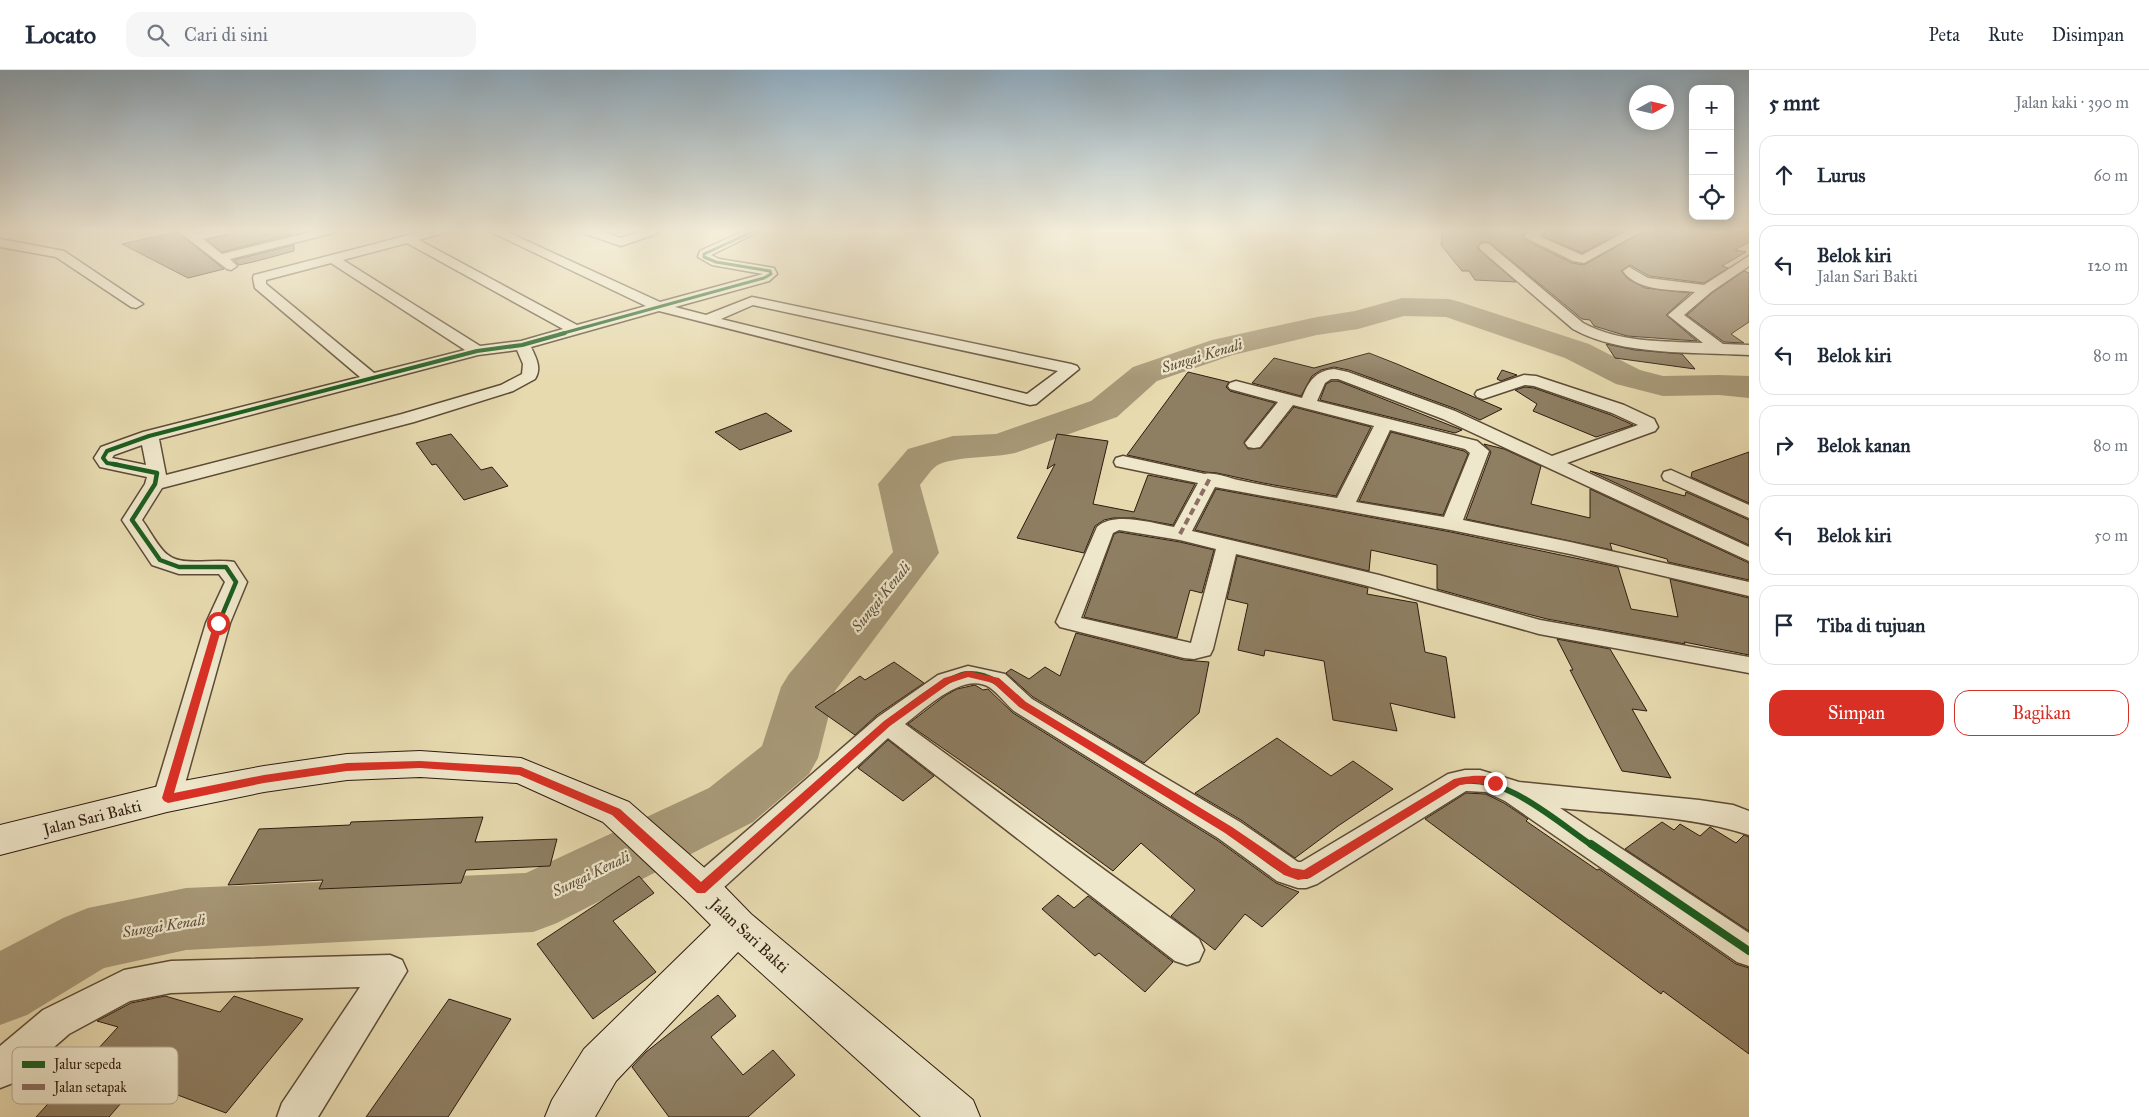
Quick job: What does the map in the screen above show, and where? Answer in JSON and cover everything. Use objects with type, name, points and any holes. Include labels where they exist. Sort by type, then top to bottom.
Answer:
[{"type":"main road","name":"Jalan Sari Bakti","points":[[0,840],[168,798],[264,779],[347,767],[420,764],[521,771],[616,812],[737,926],[956,1117]]},
{"type":"main road","points":[[569,1117],[600,1065],[737,926]]},
{"type":"street","points":[[99,280],[136,304]]},
{"type":"street","points":[[258,280],[260,286],[371,378]]},
{"type":"street","points":[[366,280],[477,351]]},
{"type":"street","points":[[484,280],[576,330]]},
{"type":"street","points":[[600,280],[659,307],[707,320],[1030,400],[1071,369],[752,301],[707,320]]},
{"type":"street","points":[[522,345],[531,364],[529,376],[508,388],[408,418],[156,478],[107,463],[103,458],[107,451],[149,436],[477,351],[522,345],[751,280]]},
{"type":"street","points":[[1524,280],[1578,326],[1587,332],[1611,340],[1635,344],[1749,350]]},
{"type":"street","points":[[1640,280],[1706,290]]},
{"type":"street","points":[[1720,349],[1675,315],[1721,280]]},
{"type":"street","points":[[1308,404],[1321,376],[1328,372],[1336,373],[1449,415],[1749,555]]},
{"type":"street","points":[[1483,394],[1524,380],[1536,382],[1618,409],[1648,423],[1649,427],[1551,462]]},
{"type":"street","points":[[1236,386],[1471,445],[1480,451],[1452,524]]},
{"type":"street","points":[[1254,443],[1289,399]]},
{"type":"street","points":[[1344,504],[1384,424]]},
{"type":"street","points":[[149,436],[156,478],[132,520],[160,560],[179,567],[226,567],[236,582],[218,623],[168,798]]},
{"type":"street","points":[[1123,462],[1210,478],[1266,492],[1452,524],[1570,548],[1749,589]]},
{"type":"street","points":[[1671,476],[1749,512]]},
{"type":"street","points":[[1180,534],[1210,478]]},
{"type":"street","points":[[1227,546],[1201,649],[1194,651],[1184,650],[1068,622],[1104,531],[1109,526],[1119,524],[1180,534],[1371,580],[1539,627],[1749,665]]},
{"type":"street","points":[[689,879],[887,724],[947,681],[968,674],[996,680],[1023,705],[1228,830],[1288,872],[1298,876],[1306,874],[1458,782],[1474,779],[1495,783],[1515,792],[1749,951]]},
{"type":"street","points":[[887,724],[1187,950]]},
{"type":"street","points":[[1515,792],[1699,811],[1733,817],[1749,823]]},
{"type":"street","points":[[27,1047],[56,1022],[124,986],[171,977],[390,972],[296,1117]]},
{"type":"street","points":[[0,1070],[12,1060]]},
{"type":"building","points":[[1475,280],[1514,280],[1516,282]]},
{"type":"building","points":[[1535,280],[1630,280],[1645,288],[1690,293],[1666,315],[1697,341],[1627,336],[1594,326],[1590,320],[1582,319]]},
{"type":"building","points":[[1679,280],[1709,280],[1704,283]]},
{"type":"building","points":[[1731,280],[1749,280],[1749,322],[1731,334],[1744,343],[1724,342],[1687,315],[1712,293]]},
{"type":"building","points":[[1606,344],[1635,350],[1682,354],[1695,369],[1615,358]]},
{"type":"building","points":[[1369,353],[1502,409],[1480,420],[1456,409],[1349,370],[1334,367],[1321,370],[1312,376],[1301,396],[1252,383],[1274,358],[1314,368]]},
{"type":"building","points":[[1502,370],[1517,375],[1501,381],[1497,379]]},
{"type":"building","points":[[1188,372],[1229,382],[1226,387],[1230,391],[1275,403],[1244,442],[1248,449],[1261,448],[1294,407],[1371,427],[1336,496],[1205,472],[1127,455]]},
{"type":"building","points":[[1338,381],[1462,430],[1455,433],[1320,400],[1326,384]]},
{"type":"building","points":[[1525,387],[1534,388],[1611,415],[1633,425],[1596,437],[1533,411],[1537,404],[1515,390]]},
{"type":"building","points":[[766,413],[792,431],[740,450],[715,432]]},
{"type":"building","points":[[1391,432],[1464,451],[1468,454],[1443,515],[1359,501]]},
{"type":"building","points":[[451,434],[481,470],[492,467],[508,486],[464,500],[436,464],[432,465],[416,443]]},
{"type":"building","points":[[1057,434],[1108,441],[1093,504],[1134,512],[1148,475],[1195,484],[1173,525],[1134,518],[1104,520],[1095,526],[1084,553],[1017,538],[1055,464],[1047,469]]},
{"type":"building","points":[[1484,444],[1504,449],[1541,466],[1531,504],[1590,518],[1590,489],[1749,563],[1749,580],[1668,562],[1667,559],[1610,543],[1612,550],[1466,519],[1491,452]]},
{"type":"building","points":[[1749,452],[1749,503],[1691,477],[1692,472]]},
{"type":"building","points":[[1590,471],[1685,496],[1686,492],[1749,520],[1749,545]]},
{"type":"building","points":[[1216,489],[1451,532],[1618,567],[1631,609],[1678,617],[1670,579],[1749,598],[1749,655],[1547,619],[1516,611],[1437,589],[1437,565],[1371,550],[1369,571],[1195,530]]},
{"type":"building","points":[[1119,532],[1180,542],[1214,550],[1202,593],[1190,590],[1177,638],[1084,617],[1114,534]]},
{"type":"building","points":[[1237,556],[1368,588],[1367,594],[1417,603],[1425,652],[1446,657],[1455,718],[1390,703],[1397,731],[1333,720],[1324,661],[1265,650],[1264,656],[1238,650],[1248,604],[1227,599]]},
{"type":"building","points":[[1076,633],[1184,660],[1209,662],[1199,713],[1144,763],[1033,697],[1006,673],[1011,669],[1029,679],[1045,667],[1060,676]]},
{"type":"building","points":[[1557,639],[1610,649],[1647,711],[1632,709],[1671,778],[1622,771],[1570,670],[1573,670]]},
{"type":"building","points":[[894,662],[924,683],[877,715],[855,735],[815,707],[860,676],[865,680]]},
{"type":"building","points":[[975,685],[983,690],[988,689],[1013,713],[1217,840],[1276,883],[1299,892],[1262,927],[1245,914],[1215,950],[1171,916],[1195,890],[1141,843],[1113,871],[908,724],[946,695],[957,689]]},
{"type":"building","points":[[1277,738],[1331,776],[1353,761],[1393,789],[1295,858],[1241,820],[1195,793]]},
{"type":"building","points":[[888,740],[934,776],[903,801],[858,768]]},
{"type":"building","points":[[1466,793],[1486,794],[1504,803],[1528,819],[1526,821],[1736,964],[1749,968],[1749,1054],[1663,991],[1661,994],[1425,819]]},
{"type":"building","points":[[483,817],[475,842],[557,839],[550,866],[466,870],[461,883],[319,889],[323,880],[228,885],[259,829],[350,825],[351,822]]},
{"type":"building","points":[[1662,822],[1674,830],[1680,824],[1700,836],[1710,827],[1736,843],[1744,835],[1749,837],[1749,931],[1625,849]]},
{"type":"building","points":[[639,876],[654,893],[613,921],[656,972],[593,1019],[537,944]]},
{"type":"building","points":[[1058,895],[1074,908],[1088,896],[1173,962],[1145,992],[1099,953],[1095,956],[1042,909]]},
{"type":"building","points":[[718,995],[736,1016],[711,1037],[743,1075],[773,1050],[795,1075],[748,1117],[669,1117],[632,1067],[646,1052]]},
{"type":"building","points":[[165,996],[220,1012],[234,996],[303,1019],[226,1113],[178,1095],[178,1047],[100,1047],[118,1027],[97,1021],[131,1003]]},
{"type":"building","points":[[449,999],[511,1019],[448,1117],[366,1117]]},
{"type":"building","points":[[48,1104],[120,1104],[109,1117],[36,1117]]},
{"type":"waterway","name":"Sungai Kenali","points":[[0,990],[88,940],[186,919],[533,902],[731,805],[788,758],[808,687],[916,553],[899,484],[922,457],[953,448],[1001,445],[1104,409],[1145,374],[1223,347],[1317,326],[1358,320],[1402,307],[1449,308],[1577,351],[1628,377],[1663,386],[1719,385],[1749,387]]},
{"type":"marked path","points":[[1180,534],[1210,478]]},
{"type":"cycle path","points":[[167,798],[218,623],[236,582],[226,567],[179,567],[160,560],[132,520],[155,484],[157,473],[107,463],[103,458],[107,451],[149,436],[477,351],[522,345],[757,280]]},
{"type":"cycle path","points":[[701,889],[887,724],[947,681],[968,674],[996,680],[1023,705],[1229,830],[1288,872],[1306,875],[1458,782],[1480,780],[1515,793],[1749,951]]},
{"type":"route","points":[[218,623],[168,798],[264,779],[347,767],[420,764],[521,771],[616,812],[701,889],[887,724],[947,681],[968,674],[996,680],[1023,705],[1228,830],[1288,872],[1298,876],[1306,874],[1458,782],[1474,779],[1495,783]]}]
